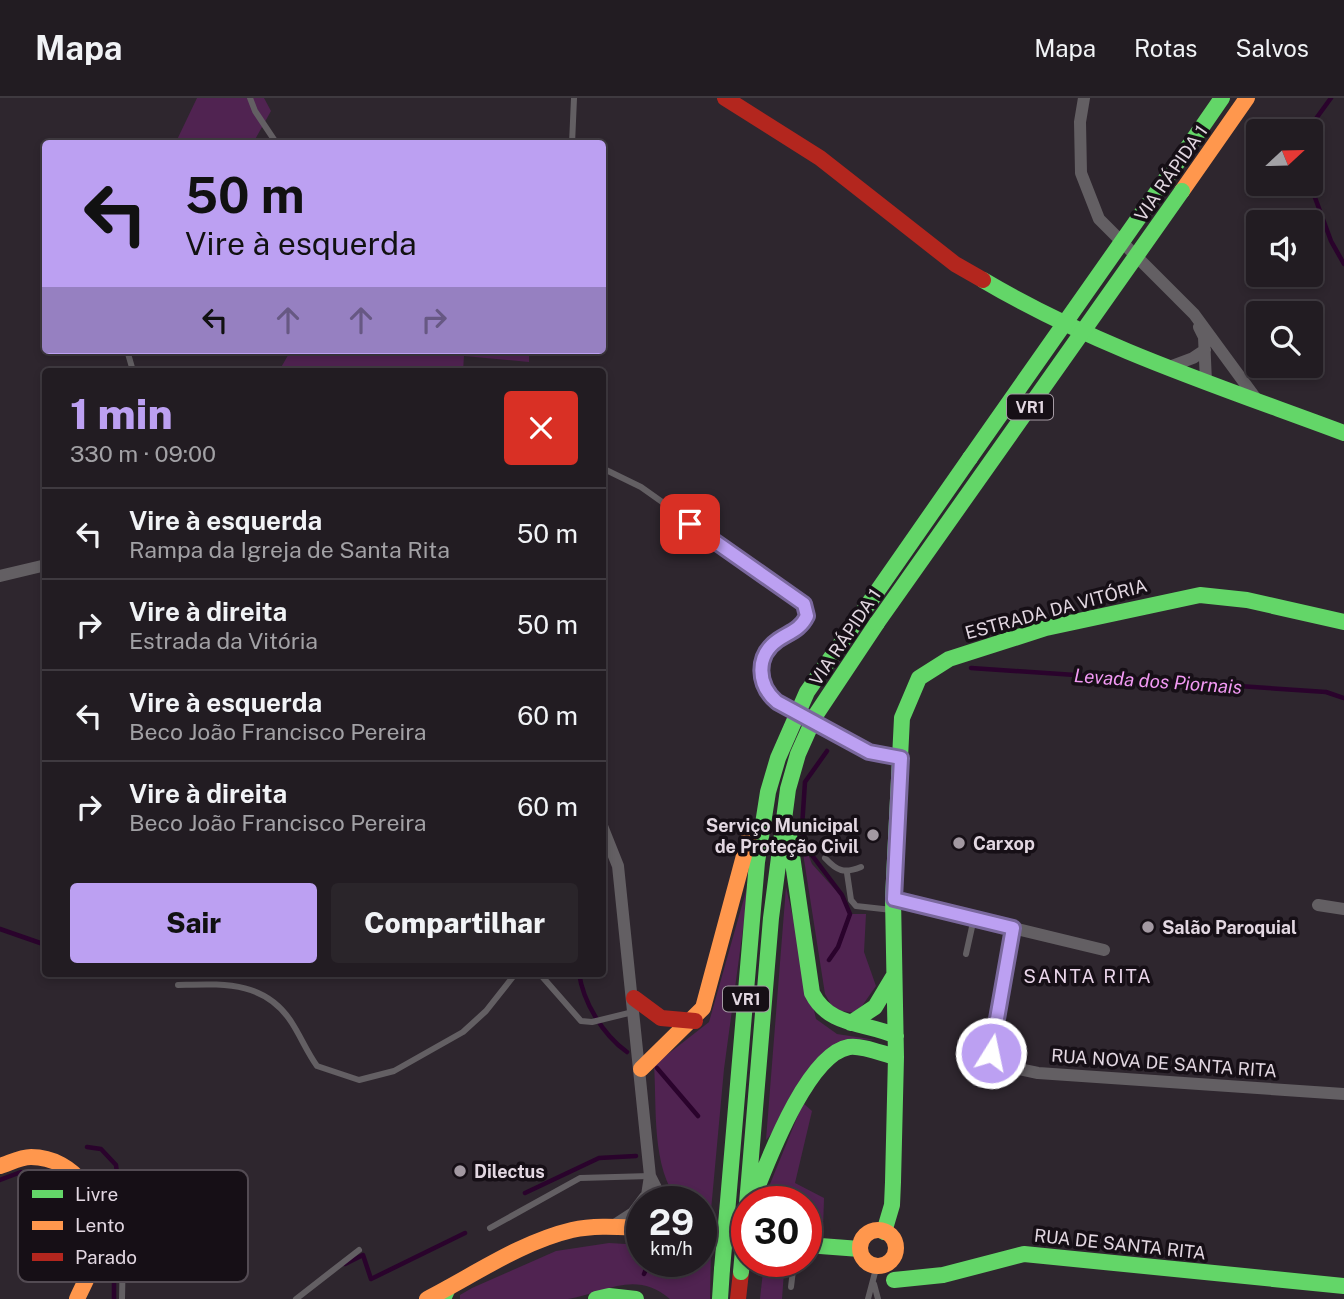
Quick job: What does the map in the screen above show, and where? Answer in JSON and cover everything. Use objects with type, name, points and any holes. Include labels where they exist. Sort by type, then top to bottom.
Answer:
[{"type":"main road","points":[[725,98],[820,158],[881,209],[993,289],[1041,316],[1206,382],[1344,433]]},
{"type":"main road","name":"VIA RÁPIDA 1","points":[[720,1299],[759,840],[768,785],[780,745],[797,709],[862,612],[1222,98]]},
{"type":"main road","name":"VIA RÁPIDA 1","points":[[750,1186],[773,906],[788,789],[798,754],[816,716],[877,623],[1247,98]]},
{"type":"main road","name":"ESTRADA DA VITÓRIA","points":[[884,1232],[892,1205],[896,1057],[894,905],[902,718],[910,692],[919,678],[942,662],[994,643],[1167,600],[1200,595],[1247,600],[1344,622]]},
{"type":"main road","points":[[641,1069],[660,1047],[695,1021],[702,1008],[749,838],[768,785]]},
{"type":"main road","points":[[788,789],[788,821],[812,993],[817,1008],[823,1013],[851,1023],[877,1027],[896,1036]]},
{"type":"main road","points":[[851,1023],[876,1007],[893,977]]},
{"type":"main road","points":[[634,1005],[673,1023],[695,1021]]},
{"type":"main road","points":[[759,1186],[789,1117],[824,1061],[849,1047],[896,1057]]},
{"type":"main road","points":[[0,1167],[21,1158],[45,1158],[65,1165],[70,1170]]},
{"type":"main road","points":[[427,1299],[446,1294],[548,1238],[571,1230],[626,1227]]},
{"type":"main road","points":[[881,1265],[895,1250],[893,1239],[884,1232],[867,1233],[860,1249],[864,1260],[881,1265],[894,1280],[896,1299]]},
{"type":"main road","points":[[822,1246],[860,1249]]},
{"type":"main road","name":"RUA DE SANTA RITA","points":[[894,1280],[943,1275],[1024,1254],[1344,1286]]},
{"type":"main road","name":"VIA RÁPIDA 1","points":[[738,1299],[740,1277]]},
{"type":"main road","points":[[77,1299],[84,1282]]},
{"type":"main road","points":[[596,1299],[609,1296],[636,1299]]},
{"type":"street","points":[[1084,98],[1080,121],[1082,173],[1099,219],[1194,314],[1257,400]]},
{"type":"street","points":[[1194,314],[1204,337],[1206,382]]},
{"type":"street","points":[[1168,367],[1193,358],[1205,349]]},
{"type":"street","points":[[0,576],[42,566]]},
{"type":"street","points":[[782,587],[804,604],[807,616],[800,627],[771,646],[762,661],[760,673],[766,692],[781,704],[869,752],[901,758]]},
{"type":"street","points":[[606,836],[618,866],[641,1069],[650,1176],[648,1186]]},
{"type":"street","points":[[894,905],[974,918],[1104,950]]},
{"type":"street","points":[[1318,905],[1344,909]]},
{"type":"street","name":"RUA NOVA DE SANTA RITA","points":[[1013,928],[991,1053],[999,1065],[1038,1073],[1344,1094]]},
{"type":"street","points":[[650,1176],[655,1186]]},
{"type":"street","points":[[613,1226],[626,1218]]},
{"type":"lane","points":[[250,98],[255,111],[274,140]]},
{"type":"lane","points":[[572,140],[574,98]]},
{"type":"lane","points":[[606,470],[641,487],[782,587]]},
{"type":"lane","points":[[825,858],[839,871],[847,873],[861,867]]},
{"type":"lane","points":[[847,873],[851,900],[856,906],[894,905]]},
{"type":"lane","points":[[966,954],[974,918]]},
{"type":"lane","points":[[230,983],[231,977]]},
{"type":"lane","points":[[178,985],[230,983],[276,1005],[292,1024],[317,1066],[359,1080],[394,1072],[463,1032],[486,1011],[513,977]]},
{"type":"lane","points":[[542,977],[581,1021],[592,1022],[634,1005]]},
{"type":"lane","points":[[490,1227],[580,1178],[650,1176]]},
{"type":"lane","points":[[296,1299],[359,1250]]},
{"type":"lane","points":[[868,1299],[881,1265]]},
{"type":"lane","points":[[790,1287],[792,1277]]},
{"type":"lane","points":[[873,1282],[878,1299]]},
{"type":"shaded area","points":[[197,98],[264,98],[271,111],[255,140],[177,140]]},
{"type":"shaded area","points":[[289,354],[529,354],[529,362],[464,356],[463,368],[281,368]]},
{"type":"shaded area","points":[[800,834],[812,864],[841,896],[851,914],[866,914],[864,952],[876,986],[857,1013],[834,1010],[825,994]]},
{"type":"shaded area","points":[[750,877],[724,1069],[713,1186],[669,1186],[657,1136],[654,1065],[709,1022]]},
{"type":"shaded area","points":[[786,887],[816,1019],[837,1034],[876,1040],[851,1039],[766,1140]]},
{"type":"shaded area","points":[[803,1103],[812,1111],[795,1183],[801,1186],[769,1186]]},
{"type":"shaded area","points":[[822,1197],[824,1198],[822,1230]]},
{"type":"shaded area","points":[[609,1243],[626,1244],[626,1277],[710,1277],[710,1299],[670,1299],[657,1290],[632,1284],[568,1299],[460,1299],[460,1295],[472,1288],[556,1251]]},
{"type":"shaded area","points":[[762,1277],[784,1277],[782,1299],[760,1299]]},
{"type":"waterway","name":"Levada dos Piornais","points":[[1316,119],[1331,98]]},
{"type":"waterway","name":"Levada dos Piornais","points":[[1314,196],[1331,241],[1344,264]]},
{"type":"waterway","name":"Levada dos Piornais","points":[[971,668],[1326,692],[1344,698]]},
{"type":"waterway","name":"Levada dos Piornais","points":[[827,751],[805,782],[802,827],[808,850],[842,895],[850,914],[838,947],[829,960]]},
{"type":"waterway","points":[[0,929],[42,944]]},
{"type":"waterway","points":[[580,977],[585,995],[602,1027],[627,1052]]},
{"type":"waterway","points":[[657,1068],[698,1116]]},
{"type":"waterway","name":"Levada dos Piornais","points":[[87,1147],[101,1149],[116,1165],[117,1170]]},
{"type":"waterway","name":"Levada dos Piornais","points":[[525,1193],[599,1158],[636,1156]]},
{"type":"waterway","name":"Levada dos Piornais","points":[[0,1180],[18,1173]]},
{"type":"waterway","name":"Levada dos Piornais","points":[[345,1264],[363,1255],[371,1279],[465,1233]]},
{"type":"waterway","name":"Levada dos Piornais","points":[[114,1282],[114,1299]]},
{"type":"traffic: fast","points":[[1166,179],[1222,98]]},
{"type":"traffic: fast","points":[[970,458],[1166,179]]},
{"type":"traffic: fast","points":[[877,623],[1182,191]]},
{"type":"traffic: fast","points":[[983,280],[1114,346],[1344,433]]},
{"type":"traffic: fast","points":[[727,1213],[757,862],[768,792],[778,758],[807,692],[970,458]]},
{"type":"traffic: fast","points":[[884,1232],[892,1205],[893,1182],[896,1057],[893,899],[902,718],[919,678],[949,659],[1046,628],[1200,595],[1247,600],[1344,622]]},
{"type":"traffic: fast","points":[[749,1186],[771,918],[788,789],[798,754],[815,716],[877,623]]},
{"type":"traffic: fast","points":[[789,835],[812,993],[819,1004],[838,1018],[896,1036]]},
{"type":"traffic: fast","points":[[851,1023],[875,1007],[893,977]]},
{"type":"traffic: fast","points":[[758,1186],[780,1133],[805,1087],[819,1068],[834,1054],[849,1047],[866,1048],[896,1057]]},
{"type":"traffic: fast","points":[[722,1269],[727,1213]]},
{"type":"traffic: fast","points":[[822,1246],[860,1249]]},
{"type":"traffic: fast","points":[[894,1280],[943,1275],[1024,1254],[1344,1286]]},
{"type":"traffic: fast","points":[[720,1299],[722,1269]]},
{"type":"traffic: fast","points":[[443,1299],[448,1288]]},
{"type":"traffic: fast","points":[[596,1299],[609,1296],[636,1299]]},
{"type":"traffic: slow","points":[[1182,191],[1247,98]]},
{"type":"traffic: slow","points":[[641,1069],[703,1008],[749,837]]},
{"type":"traffic: slow","points":[[0,1166],[31,1157],[47,1159],[69,1170]]},
{"type":"traffic: slow","points":[[427,1299],[516,1251],[553,1235],[589,1227],[626,1228]]},
{"type":"traffic: slow","points":[[878,1230],[890,1236],[896,1248],[890,1260],[878,1266],[866,1260],[860,1248],[866,1236],[878,1230]]},
{"type":"traffic: slow","points":[[717,1236],[731,1237]]},
{"type":"traffic: slow","points":[[77,1299],[85,1282]]},
{"type":"traffic: jam","points":[[725,98],[820,158],[955,264],[983,280]]},
{"type":"traffic: jam","points":[[634,998],[661,1018],[695,1021]]},
{"type":"traffic: jam","points":[[738,1299],[740,1277]]},
{"type":"place","name":"Serviço Municipal de Proteção Civil","points":[[873,835]]},
{"type":"place","name":"Carxop","points":[[959,843]]},
{"type":"place","name":"Salão Paroquial","points":[[1148,927]]},
{"type":"place","name":"Dilectus","points":[[460,1171]]},
{"type":"district","name":"SANTA RITA","points":[[1088,976]]},
{"type":"route","points":[[690,524],[804,604],[807,616],[800,627],[771,646],[762,661],[760,673],[766,692],[777,702],[869,752],[901,758],[894,899],[1013,928],[991,1053]]}]
